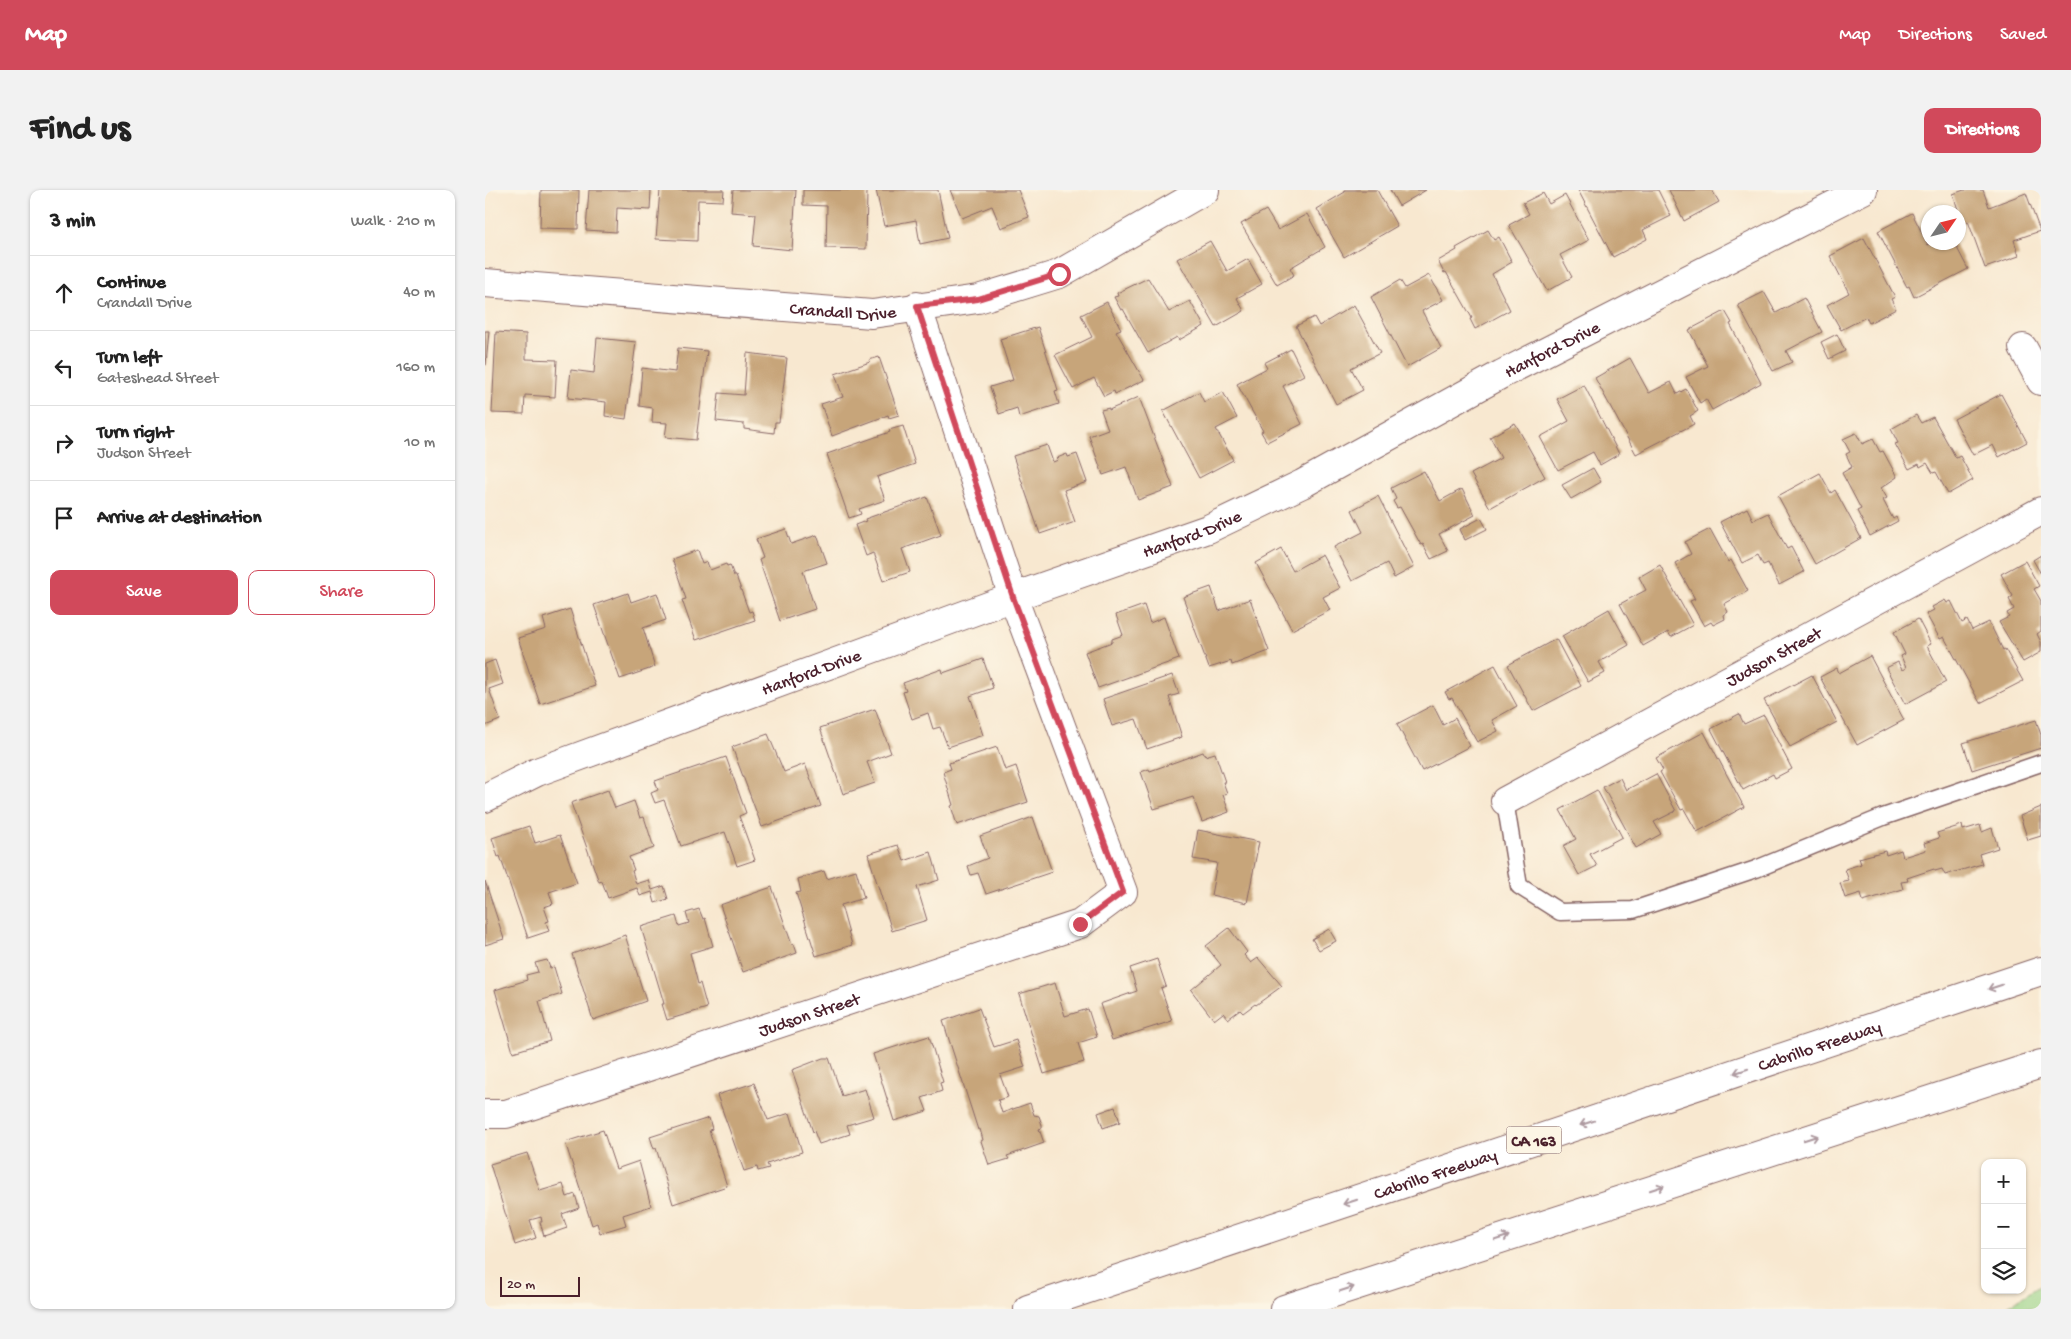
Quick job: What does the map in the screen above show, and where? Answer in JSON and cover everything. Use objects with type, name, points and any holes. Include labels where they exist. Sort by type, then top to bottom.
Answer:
[{"type":"main road","name":"Crandall Drive","points":[[485,283],[872,314],[917,306],[978,299],[1059,274],[1205,190]]},
{"type":"main road","name":"Hanford Drive","points":[[485,798],[537,772],[1013,597],[1209,529],[1302,484],[1503,374],[1863,190]]},
{"type":"main road","points":[[917,306],[1013,597]]},
{"type":"main road","points":[[2023,348],[2041,381]]},
{"type":"main road","name":"Judson Street","points":[[1505,801],[2041,511]]},
{"type":"main road","name":"Judson Street","points":[[485,1114],[506,1114],[1080,924],[1123,892],[1013,597]]},
{"type":"main road","name":"Cabrillo Freeway","points":[[1028,1309],[2041,971]]},
{"type":"main road","points":[[1284,1309],[2041,1064]]},
{"type":"lane","points":[[1505,801],[1519,886],[1560,912],[1633,910],[1756,869],[1883,817],[2041,763]]},
{"type":"green space","points":[[2041,1285],[2041,1309],[2003,1309]]},
{"type":"building","points":[[541,190],[579,190],[578,229],[540,228]]},
{"type":"building","points":[[589,190],[651,190],[650,210],[617,208],[616,232],[586,230]]},
{"type":"building","points":[[660,190],[724,190],[723,201],[698,200],[697,241],[656,239]]},
{"type":"building","points":[[733,190],[796,190],[792,250],[753,246],[756,214],[731,212]]},
{"type":"building","points":[[803,190],[867,190],[866,249],[826,248],[827,206],[803,205]]},
{"type":"building","points":[[876,190],[938,190],[948,238],[920,244],[916,220],[884,226]]},
{"type":"building","points":[[950,190],[1018,190],[1029,217],[1001,228],[992,206],[962,218]]},
{"type":"building","points":[[1344,190],[1377,190],[1397,226],[1344,257],[1317,209],[1345,192]]},
{"type":"building","points":[[1390,190],[1426,190],[1399,206]]},
{"type":"building","points":[[1578,190],[1658,190],[1671,216],[1643,230],[1647,239],[1613,257]]},
{"type":"building","points":[[1669,190],[1712,190],[1719,202],[1684,221]]},
{"type":"building","points":[[1964,190],[1983,190],[1989,207],[2026,193],[2040,231],[2014,240],[2019,256],[1985,268],[1968,221],[1966,222],[1966,205],[1956,205],[1953,194]]},
{"type":"building","points":[[1543,193],[1549,204],[1565,195],[1589,240],[1560,255],[1572,277],[1547,291],[1509,225],[1529,214],[1523,203]]},
{"type":"building","points":[[1266,210],[1278,230],[1307,214],[1325,247],[1290,268],[1294,275],[1277,285],[1241,224]]},
{"type":"building","points":[[1912,213],[1921,231],[1921,250],[1958,250],[1968,269],[1914,297],[1878,231]]},
{"type":"building","points":[[1488,230],[1494,240],[1499,237],[1512,262],[1492,274],[1510,310],[1475,329],[1470,319],[1472,318],[1438,261],[1457,250],[1456,248]]},
{"type":"building","points":[[1864,238],[1895,297],[1891,299],[1896,309],[1869,323],[1866,317],[1841,330],[1827,305],[1849,293],[1830,256]]},
{"type":"building","points":[[1210,241],[1227,271],[1248,259],[1262,284],[1237,298],[1244,311],[1216,327],[1177,259]]},
{"type":"building","points":[[1429,275],[1443,300],[1422,311],[1441,348],[1407,367],[1371,297],[1400,280],[1405,288]]},
{"type":"building","points":[[1148,278],[1169,312],[1190,301],[1204,326],[1179,340],[1177,337],[1148,353],[1114,297],[1118,296],[1117,293]]},
{"type":"building","points":[[1764,292],[1776,313],[1804,298],[1822,332],[1786,351],[1792,362],[1773,371],[1738,305]]},
{"type":"building","points":[[1107,302],[1121,329],[1116,331],[1144,380],[1115,394],[1114,391],[1104,396],[1094,378],[1073,389],[1055,355],[1092,337],[1081,315]]},
{"type":"building","points":[[1354,305],[1380,353],[1351,368],[1363,390],[1336,404],[1296,326],[1314,317],[1319,326]]},
{"type":"building","points":[[1725,311],[1761,383],[1712,410],[1706,399],[1700,403],[1686,377],[1708,366],[1689,330]]},
{"type":"building","points":[[1038,327],[1058,390],[1055,391],[1059,404],[1019,417],[1017,408],[999,414],[990,387],[1013,380],[1000,339]]},
{"type":"building","points":[[485,331],[489,331],[486,365],[485,365]]},
{"type":"building","points":[[496,332],[526,334],[526,359],[557,360],[555,397],[525,395],[524,414],[492,413]]},
{"type":"building","points":[[1837,334],[1845,351],[1829,359],[1821,342]]},
{"type":"building","points":[[597,338],[636,342],[626,419],[605,416],[606,402],[568,398],[571,370],[594,373]]},
{"type":"building","points":[[678,348],[707,351],[696,440],[665,437],[667,423],[652,422],[653,408],[639,406],[642,368],[675,372]]},
{"type":"building","points":[[1291,349],[1304,375],[1283,386],[1302,424],[1267,442],[1261,432],[1263,431],[1237,384],[1267,368],[1264,363]]},
{"type":"building","points":[[747,353],[787,358],[779,422],[775,422],[774,433],[744,429],[744,424],[716,421],[719,393],[744,395]]},
{"type":"building","points":[[879,357],[899,415],[889,418],[888,415],[832,436],[821,404],[843,397],[835,374]]},
{"type":"building","points":[[1630,358],[1649,393],[1671,382],[1677,394],[1686,389],[1698,411],[1690,416],[1694,424],[1636,454],[1595,378]]},
{"type":"building","points":[[1584,385],[1619,454],[1600,465],[1593,452],[1558,470],[1540,437],[1569,421],[1557,399]]},
{"type":"building","points":[[1199,392],[1204,402],[1223,392],[1237,418],[1216,429],[1233,460],[1199,478],[1163,411]]},
{"type":"building","points":[[2001,394],[2027,442],[1999,457],[1993,445],[1973,455],[1954,419]]},
{"type":"building","points":[[1139,397],[1173,487],[1138,500],[1126,467],[1103,475],[1089,436],[1108,429],[1101,410],[1109,408],[1109,410]]},
{"type":"building","points":[[1916,415],[1921,423],[1933,417],[1956,458],[1960,456],[1973,480],[1948,494],[1936,472],[1933,473],[1927,463],[1920,467],[1919,464],[1909,469],[1895,444],[1898,443],[1891,429]]},
{"type":"building","points":[[1515,423],[1545,477],[1490,508],[1471,474],[1501,458],[1490,437]]},
{"type":"building","points":[[903,426],[915,464],[877,477],[885,500],[859,509],[861,514],[849,518],[827,454]]},
{"type":"building","points":[[1856,433],[1862,444],[1873,439],[1880,452],[1883,451],[1897,477],[1881,488],[1887,498],[1883,500],[1893,519],[1896,517],[1898,521],[1870,536],[1857,511],[1861,509],[1842,473],[1852,467],[1846,454],[1850,452],[1843,439]]},
{"type":"building","points":[[1047,445],[1053,462],[1067,454],[1068,457],[1077,454],[1087,482],[1064,490],[1075,522],[1040,534],[1013,456]]},
{"type":"building","points":[[1593,468],[1601,482],[1571,499],[1562,485]]},
{"type":"building","points":[[1424,471],[1440,501],[1462,489],[1475,515],[1439,534],[1448,551],[1431,559],[1400,507],[1397,508],[1393,501],[1396,499],[1391,488]]},
{"type":"building","points":[[1820,473],[1831,493],[1835,490],[1861,538],[1815,564],[1778,496]]},
{"type":"building","points":[[1378,496],[1414,567],[1394,578],[1387,563],[1352,581],[1334,547],[1363,532],[1352,510]]},
{"type":"building","points":[[927,497],[941,535],[902,549],[910,572],[883,581],[873,553],[866,556],[855,525],[866,521],[865,519]]},
{"type":"building","points":[[1747,508],[1753,520],[1768,513],[1787,549],[1791,547],[1804,572],[1779,585],[1768,563],[1763,565],[1758,555],[1742,563],[1720,522]]},
{"type":"building","points":[[1481,518],[1487,529],[1465,540],[1460,529]]},
{"type":"building","points":[[786,529],[791,544],[817,535],[827,563],[803,571],[815,609],[780,621],[759,560],[763,558],[756,539]]},
{"type":"building","points":[[1710,529],[1728,562],[1731,560],[1748,591],[1724,604],[1728,612],[1724,615],[1725,619],[1713,625],[1711,622],[1704,626],[1690,601],[1695,599],[1675,563],[1691,554],[1685,542]]},
{"type":"building","points":[[1281,549],[1293,571],[1322,555],[1340,588],[1323,597],[1330,610],[1292,630],[1256,563]]},
{"type":"building","points":[[697,550],[702,564],[707,562],[710,570],[726,564],[727,566],[730,565],[749,612],[752,611],[755,620],[696,640],[682,600],[686,599],[672,559]]},
{"type":"building","points":[[2041,555],[2041,574],[2033,560]]},
{"type":"building","points":[[2025,561],[2039,586],[2034,589],[2041,601],[2041,631],[2037,634],[2041,642],[2041,652],[2023,662],[1999,622],[2009,617],[2007,613],[2014,609],[2009,599],[2013,596],[2001,574]]},
{"type":"building","points":[[1660,565],[1693,625],[1671,637],[1668,632],[1643,646],[1620,604],[1646,590],[1639,577]]},
{"type":"building","points":[[1211,587],[1219,611],[1250,599],[1269,651],[1232,665],[1231,661],[1209,668],[1183,597]]},
{"type":"building","points":[[628,593],[631,602],[657,593],[666,620],[643,628],[655,667],[620,679],[594,605]]},
{"type":"building","points":[[1945,600],[1947,603],[1951,601],[1962,623],[1967,620],[1972,630],[1989,622],[2003,650],[2005,649],[2023,681],[1980,703],[1944,637],[1940,639],[1926,614],[1934,610],[1932,607]]},
{"type":"building","points":[[1144,605],[1150,623],[1164,617],[1179,659],[1098,688],[1085,652],[1112,642],[1112,639],[1123,635],[1116,615]]},
{"type":"building","points":[[570,609],[595,686],[540,704],[518,638],[546,629],[543,618]]},
{"type":"building","points":[[1609,609],[1629,645],[1599,662],[1605,673],[1588,682],[1562,636]]},
{"type":"building","points":[[1918,619],[1931,644],[1927,646],[1946,682],[1905,704],[1886,668],[1898,662],[1902,670],[1906,668],[1901,656],[1905,654],[1894,632]]},
{"type":"building","points":[[1556,639],[1581,686],[1533,711],[1508,665]]},
{"type":"building","points":[[1870,656],[1904,720],[1857,745],[1820,677],[1837,668],[1839,673]]},
{"type":"building","points":[[983,659],[993,688],[970,696],[983,735],[948,747],[940,727],[933,729],[928,713],[912,719],[903,692],[906,691],[903,683],[942,669],[943,673]]},
{"type":"building","points":[[495,660],[503,684],[489,689],[500,720],[485,726],[485,664]]},
{"type":"building","points":[[1495,665],[1517,706],[1492,720],[1498,731],[1477,742],[1452,698],[1449,699],[1445,692]]},
{"type":"building","points":[[1172,675],[1179,694],[1169,697],[1182,737],[1147,749],[1136,719],[1112,726],[1103,699]]},
{"type":"building","points":[[1812,675],[1837,722],[1790,747],[1764,700]]},
{"type":"building","points":[[1433,705],[1443,725],[1455,718],[1470,746],[1422,771],[1397,724]]},
{"type":"building","points":[[875,709],[891,753],[867,762],[875,783],[843,794],[820,728]]},
{"type":"building","points":[[1739,714],[1744,724],[1764,715],[1792,769],[1775,778],[1773,774],[1743,790],[1711,729]]},
{"type":"building","points":[[2036,720],[2041,735],[2041,748],[1972,770],[1963,743]]},
{"type":"building","points":[[1704,732],[1744,807],[1697,832],[1684,809],[1681,810],[1660,772],[1663,770],[1656,758]]},
{"type":"building","points":[[768,734],[784,772],[805,764],[821,806],[762,827],[732,747]]},
{"type":"building","points":[[997,747],[1005,770],[1016,766],[1028,802],[957,825],[943,772],[951,769],[949,763]]},
{"type":"building","points":[[1203,752],[1205,756],[1215,753],[1225,782],[1223,782],[1227,793],[1223,795],[1229,812],[1202,822],[1193,797],[1154,809],[1141,772],[1149,769],[1150,771]]},
{"type":"building","points":[[726,757],[746,813],[739,816],[755,860],[737,866],[725,832],[681,846],[664,800],[655,803],[651,793],[658,790],[655,781]]},
{"type":"building","points":[[1656,774],[1676,811],[1654,822],[1661,834],[1636,848],[1603,787],[1620,778],[1626,790]]},
{"type":"building","points":[[608,790],[615,808],[634,801],[640,818],[644,817],[654,848],[629,857],[634,870],[632,871],[636,884],[649,880],[652,890],[664,886],[668,899],[655,903],[652,892],[640,896],[637,888],[608,898],[602,881],[599,882],[571,803]]},
{"type":"building","points":[[1597,790],[1622,837],[1590,854],[1597,866],[1579,875],[1563,846],[1576,839],[1560,810]]},
{"type":"building","points":[[2041,807],[2041,836],[2028,840],[2020,816]]},
{"type":"building","points":[[1033,817],[1052,872],[986,894],[978,873],[971,875],[968,866],[988,858],[980,836]]},
{"type":"building","points":[[1962,825],[1963,830],[1980,825],[1982,832],[1992,828],[1998,848],[1979,854],[1982,864],[1945,875],[1942,869],[1935,871],[1934,869],[1907,878],[1908,881],[1901,882],[1903,889],[1863,901],[1861,893],[1845,898],[1840,883],[1849,881],[1845,869],[1861,864],[1859,858],[1885,851],[1886,855],[1901,850],[1903,857],[1926,850],[1924,843],[1939,838],[1937,833]]},
{"type":"building","points":[[529,826],[535,843],[560,835],[577,883],[549,892],[553,904],[544,907],[549,921],[546,922],[549,931],[528,938],[492,838]]},
{"type":"building","points":[[1198,830],[1259,842],[1247,903],[1211,895],[1217,863],[1193,859]]},
{"type":"building","points":[[898,845],[904,861],[931,852],[939,880],[917,887],[927,920],[892,931],[868,854]]},
{"type":"building","points":[[856,870],[864,898],[841,905],[852,945],[816,956],[796,893],[801,892],[798,879],[824,871],[827,879]]},
{"type":"building","points":[[485,881],[504,939],[485,945]]},
{"type":"building","points":[[772,887],[792,945],[794,944],[797,953],[743,972],[720,905]]},
{"type":"building","points":[[699,909],[703,919],[705,918],[713,946],[690,953],[698,984],[700,983],[707,1008],[667,1020],[662,1004],[664,1004],[663,1000],[641,927],[676,916],[679,926],[689,923],[686,913]]},
{"type":"building","points":[[1229,928],[1247,952],[1244,955],[1251,963],[1258,958],[1282,986],[1243,1013],[1240,1010],[1228,1019],[1223,1013],[1214,1020],[1191,990],[1221,965],[1206,946]]},
{"type":"building","points":[[1329,929],[1336,941],[1319,950],[1312,939]]},
{"type":"building","points":[[625,935],[646,1001],[593,1020],[572,954]]},
{"type":"building","points":[[1157,959],[1166,986],[1161,988],[1172,1021],[1112,1040],[1100,1004],[1137,991],[1130,968]]},
{"type":"building","points":[[547,960],[550,968],[554,967],[562,994],[539,1001],[550,1041],[513,1052],[495,990],[527,980],[526,975],[538,972],[535,963]]},
{"type":"building","points":[[1055,983],[1065,1016],[1088,1009],[1097,1037],[1078,1043],[1084,1062],[1044,1074],[1019,994]]},
{"type":"building","points":[[979,1008],[994,1047],[1016,1040],[1025,1067],[1000,1075],[1008,1097],[998,1100],[1002,1113],[1030,1103],[1034,1115],[1039,1116],[1042,1128],[1039,1129],[1044,1143],[1007,1156],[1009,1159],[989,1165],[981,1141],[983,1140],[980,1129],[978,1130],[943,1021]]},
{"type":"building","points":[[929,1036],[943,1082],[940,1083],[942,1091],[922,1098],[927,1111],[894,1121],[873,1054]]},
{"type":"building","points":[[823,1058],[829,1058],[842,1096],[865,1089],[874,1117],[847,1125],[850,1134],[819,1144],[813,1132],[792,1070]]},
{"type":"building","points":[[754,1083],[768,1120],[790,1113],[802,1152],[767,1164],[769,1168],[758,1171],[757,1167],[744,1171],[717,1095]]},
{"type":"building","points":[[1115,1107],[1120,1122],[1103,1128],[1098,1113]]},
{"type":"building","points":[[709,1118],[712,1129],[709,1130],[727,1186],[673,1204],[656,1148],[654,1149],[650,1137]]},
{"type":"building","points":[[603,1130],[616,1169],[639,1161],[651,1206],[623,1215],[626,1225],[600,1233],[597,1223],[592,1225],[565,1142]]},
{"type":"building","points":[[527,1153],[540,1191],[563,1184],[567,1197],[575,1194],[579,1208],[562,1214],[567,1228],[544,1236],[540,1222],[542,1222],[541,1217],[530,1220],[536,1238],[515,1245],[490,1164]]},
{"type":"route","points":[[1059,274],[978,299],[917,306],[1013,597],[1123,892],[1080,924]]}]
